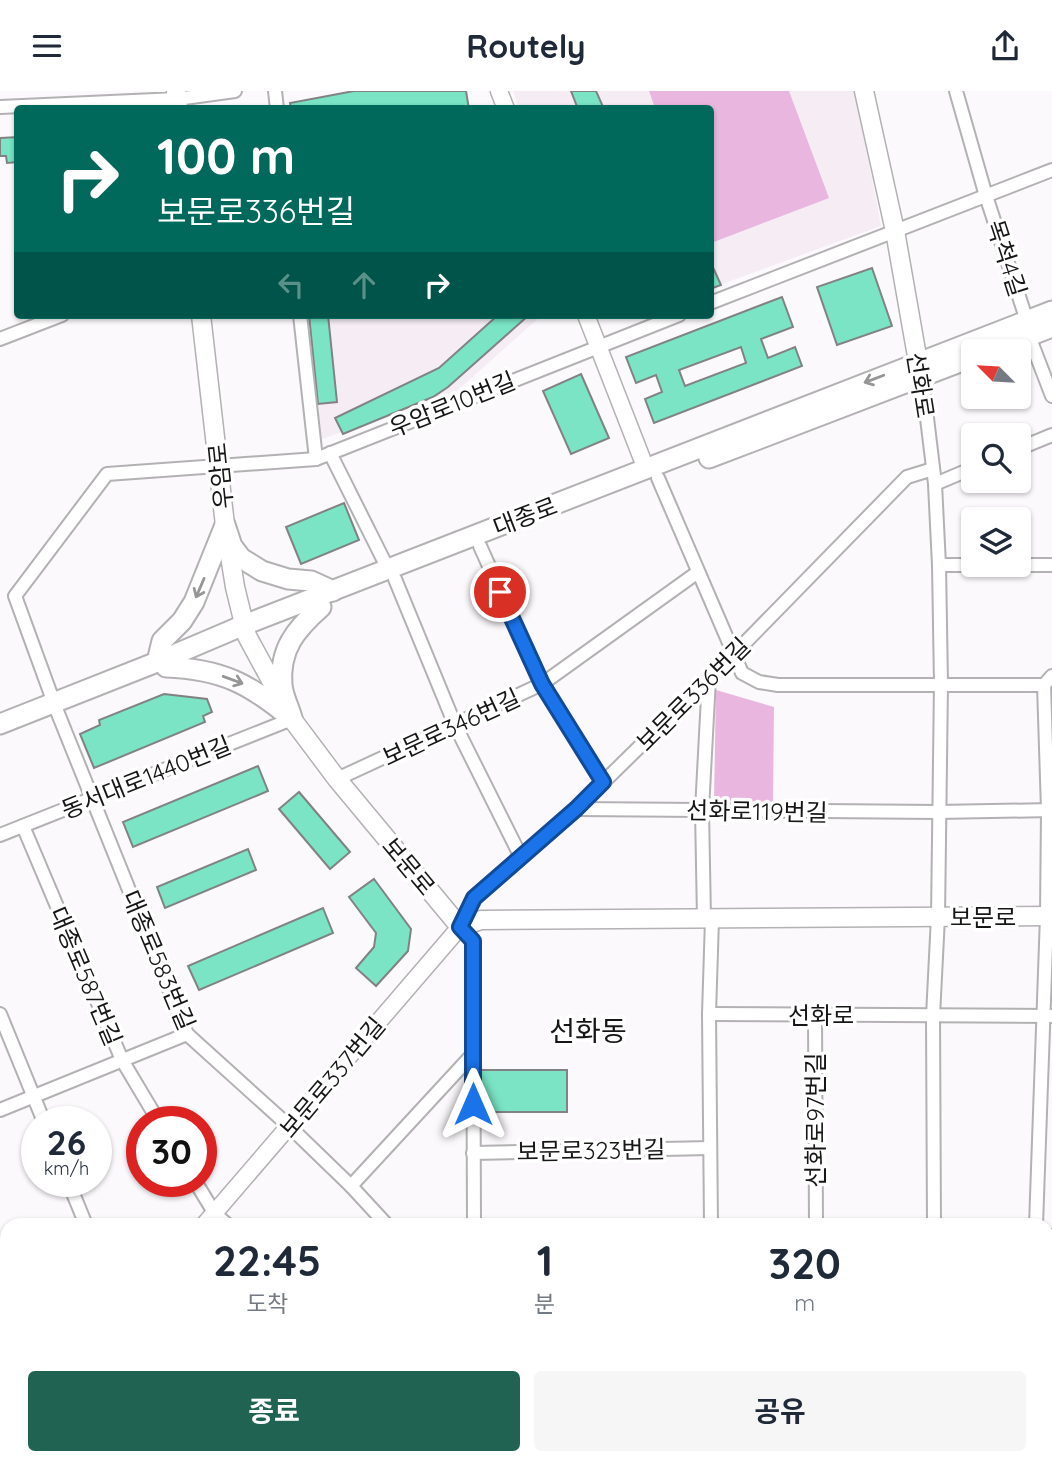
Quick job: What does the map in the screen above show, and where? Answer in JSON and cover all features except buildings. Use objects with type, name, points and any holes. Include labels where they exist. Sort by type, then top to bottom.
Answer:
[{"type":"main road","name":"선화로","points":[[864,91],[895,231],[920,369]]},
{"type":"main road","name":"대종로","points":[[1010,339],[1052,311]]},
{"type":"main road","name":"우암로","points":[[201,319],[225,525],[235,587],[246,630]]},
{"type":"main road","name":"대종로","points":[[246,630],[321,607],[392,574],[1028,328],[1052,327]]},
{"type":"main road","name":"대종로","points":[[920,369],[961,360]]},
{"type":"main road","name":"대종로","points":[[0,733],[55,707],[246,630],[333,591],[480,546],[652,473]]},
{"type":"main road","points":[[225,525],[232,546],[241,558],[262,571],[288,579],[311,581],[333,591]]},
{"type":"main road","points":[[225,525],[194,602],[182,621],[162,641],[162,665],[204,671],[239,681],[266,697],[292,719]]},
{"type":"main road","points":[[292,719],[282,687],[283,660],[292,636],[321,607]]},
{"type":"main road","name":"보문로","points":[[246,630],[292,719],[337,779],[460,927],[481,920],[1050,916]]},
{"type":"main road","name":"대종로","points":[[0,724],[55,707]]},
{"type":"street","points":[[51,105],[177,100],[235,91]]},
{"type":"street","points":[[956,91],[986,196]]},
{"type":"street","name":"목척4길","points":[[895,231],[1052,170]]},
{"type":"street","name":"목척4길","points":[[986,196],[1052,396]]},
{"type":"street","points":[[714,301],[895,231]]},
{"type":"street","points":[[0,339],[52,319]]},
{"type":"street","points":[[300,319],[316,459]]},
{"type":"street","points":[[588,319],[652,473],[742,673],[759,682],[778,685],[1048,680],[1048,1016],[1036,1218]]},
{"type":"street","name":"우암로10번길","points":[[55,707],[15,596],[107,474],[316,459],[669,319]]},
{"type":"street","name":"선화로","points":[[920,369],[935,484],[941,684],[938,917],[933,1016],[934,1218]]},
{"type":"street","points":[[1031,444],[1052,435]]},
{"type":"street","points":[[330,453],[392,574],[455,725],[522,857]]},
{"type":"street","name":"보문로336번길","points":[[460,927],[474,898],[576,809],[734,654],[907,477],[933,469]]},
{"type":"street","points":[[935,484],[961,473]]},
{"type":"street","points":[[480,546],[542,684],[603,782]]},
{"type":"street","points":[[939,565],[961,565]]},
{"type":"street","points":[[1031,565],[1052,565]]},
{"type":"street","name":"보문로346번길","points":[[337,779],[542,684],[698,572]]},
{"type":"street","points":[[709,678],[702,810],[708,919],[711,1218]]},
{"type":"street","name":"대종로583번길","points":[[55,707],[187,1034],[290,1127],[381,1218]]},
{"type":"street","name":"동서대로1440번길","points":[[0,835],[292,719]]},
{"type":"street","name":"선화로119번길","points":[[576,809],[938,812],[1050,810]]},
{"type":"street","name":"대종로587번길","points":[[23,826],[122,1060],[149,1106]]},
{"type":"street","points":[[460,927],[473,941],[474,1218]]},
{"type":"street","name":"보문로337번길","points":[[211,1218],[460,927]]},
{"type":"street","points":[[0,1014],[37,1106]]},
{"type":"street","name":"선화로","points":[[709,1014],[933,1016]]},
{"type":"street","name":"선화로97번길","points":[[815,1015],[816,1218]]},
{"type":"street","points":[[933,1016],[1048,1016]]},
{"type":"street","points":[[0,1110],[187,1034]]},
{"type":"street","points":[[351,1186],[472,1055]]},
{"type":"street","name":"보문로323번길","points":[[473,1153],[710,1148]]},
{"type":"street","points":[[75,1197],[83,1218]]},
{"type":"street","points":[[201,1197],[208,1218]]},
{"type":"shaded area","points":[[513,91],[855,91],[881,226],[714,287],[714,105],[518,105]]},
{"type":"shaded area","points":[[649,91],[789,91],[829,198],[714,242],[714,105],[654,105]]},
{"type":"shaded area","points":[[304,319],[538,319],[458,390],[314,442]]},
{"type":"shaded area","points":[[716,690],[774,707],[773,802],[714,801]]},
{"type":"district","name":"선화동","points":[[588,1030]]},
{"type":"route","points":[[473,1104],[473,941],[460,927],[474,898],[603,782],[542,684],[500,592]]}]
